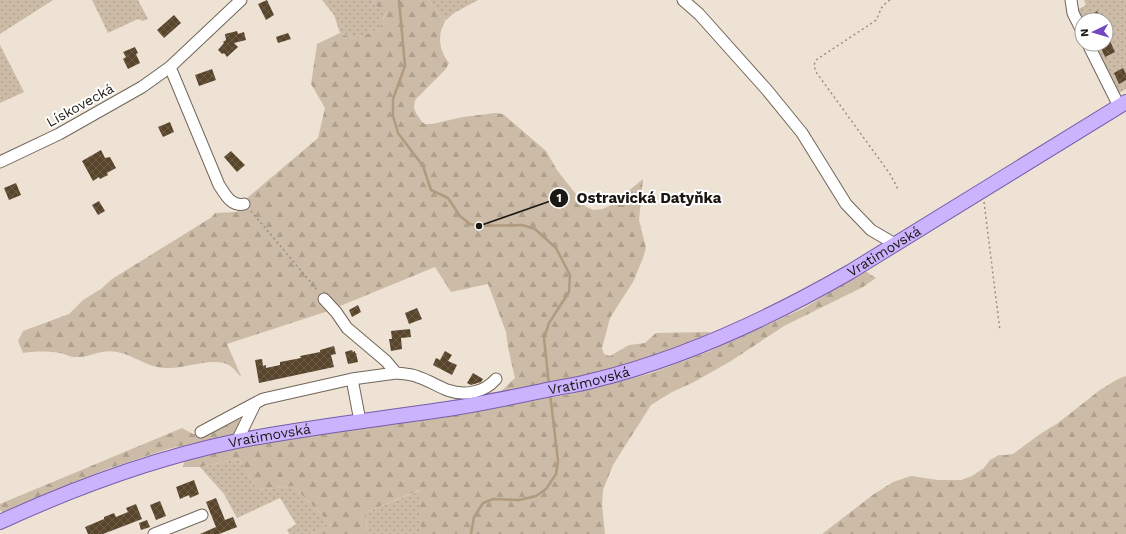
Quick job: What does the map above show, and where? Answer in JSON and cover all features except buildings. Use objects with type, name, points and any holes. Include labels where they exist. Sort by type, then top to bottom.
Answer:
[{"type":"main road","name":"Vratimovská","points":[[0,522],[47,501],[118,474],[182,455],[237,441],[360,421],[458,408],[587,382],[662,360],[718,338],[770,315],[814,293],[1123,104]]},
{"type":"street","name":"Lískovecká","points":[[0,162],[66,130],[142,87],[170,67],[240,0]]},
{"type":"street","points":[[683,0],[704,20],[787,114],[802,133],[846,204],[871,230],[895,244]]},
{"type":"street","points":[[1071,0],[1074,15]]},
{"type":"street","points":[[1093,52],[1123,104]]},
{"type":"street","points":[[170,67],[219,185],[231,201],[240,205],[244,204]]},
{"type":"street","points":[[324,299],[336,312],[347,328],[386,361],[396,373]]},
{"type":"street","points":[[201,432],[263,399],[352,379],[396,373],[406,374],[418,377],[448,390],[467,393],[482,390],[492,384],[496,379]]},
{"type":"street","points":[[352,379],[360,421]]},
{"type":"street","points":[[237,441],[254,404]]},
{"type":"street","points":[[154,534],[202,515]]},
{"type":"path","points":[[890,0],[880,8],[879,16],[875,22],[816,60],[814,65],[816,72],[890,174],[899,190]]},
{"type":"path","points":[[983,190],[1000,331]]},
{"type":"path","points":[[244,204],[324,299]]},
{"type":"green space","points":[[0,0],[53,0],[0,34]]},
{"type":"green space","points":[[92,0],[138,0],[148,19],[143,21],[138,19],[108,33]]},
{"type":"green space","points":[[322,0],[372,0],[378,8],[387,9],[379,29],[355,39],[340,33],[334,15]]},
{"type":"green space","points":[[372,0],[428,0],[445,21],[442,27],[440,43],[443,53],[449,63],[446,69],[415,100],[414,108],[416,113],[425,124],[432,124],[463,117],[495,113],[503,114],[546,151],[557,170],[585,206],[593,210],[603,209],[611,205],[643,179],[639,220],[646,248],[633,282],[610,318],[602,348],[604,354],[610,356],[629,345],[645,343],[656,333],[710,332],[702,340],[648,359],[592,374],[496,396],[515,378],[506,332],[488,284],[451,292],[435,267],[328,311],[227,344],[241,376],[229,365],[217,362],[166,368],[153,366],[123,354],[111,351],[83,357],[75,357],[51,352],[23,353],[18,341],[23,331],[69,314],[83,300],[101,289],[112,279],[212,217],[215,213],[237,212],[240,204],[318,138],[325,108],[311,84],[317,44],[340,33],[355,39],[379,29],[387,10],[378,8]]},
{"type":"green space","points":[[428,0],[478,0],[454,13],[445,21]]},
{"type":"green space","points":[[1084,0],[1126,0],[1126,89],[1117,94],[1096,52],[1114,52],[1114,12],[1075,11],[1086,5]]},
{"type":"green space","points":[[0,45],[24,92],[0,103]]},
{"type":"green space","points":[[865,271],[876,278],[863,287],[784,326],[731,361],[694,382],[672,392],[651,405],[613,465],[603,490],[602,505],[605,534],[421,534],[420,490],[366,512],[367,534],[310,534],[332,525],[293,486],[258,490],[239,459],[200,467],[183,467],[185,460],[238,447],[294,437],[454,414],[576,393],[652,373],[710,351],[804,308]]},
{"type":"green space","points":[[1126,376],[1126,534],[822,534],[874,494],[893,482],[911,476],[938,480],[961,480],[972,476],[984,468],[990,460],[999,455],[1013,454],[1058,423],[1100,390]]},
{"type":"green space","points":[[238,416],[240,418],[238,431],[234,434],[168,449],[110,468],[69,484],[4,514],[0,510],[0,504],[182,428],[193,434],[199,434]]},
{"type":"green space","points":[[239,459],[258,490],[293,486],[332,525],[310,534],[289,534],[287,530],[296,524],[280,498],[237,518],[224,494],[200,467]]},
{"type":"green space","points":[[421,490],[421,534],[367,534],[366,512]]},
{"type":"waterway","points":[[399,0],[405,66],[393,99],[393,116],[398,133],[423,166],[431,190],[448,198],[460,216],[470,224],[479,226],[522,225],[535,229],[556,248],[570,275],[569,292],[549,323],[544,338],[549,385]]},
{"type":"waterway","points":[[471,534],[474,517],[483,503],[493,499],[519,500],[536,496],[546,489],[556,474],[558,461],[550,393]]},
{"type":"place","name":"Ostravická Datyňka","points":[[479,226]]}]
